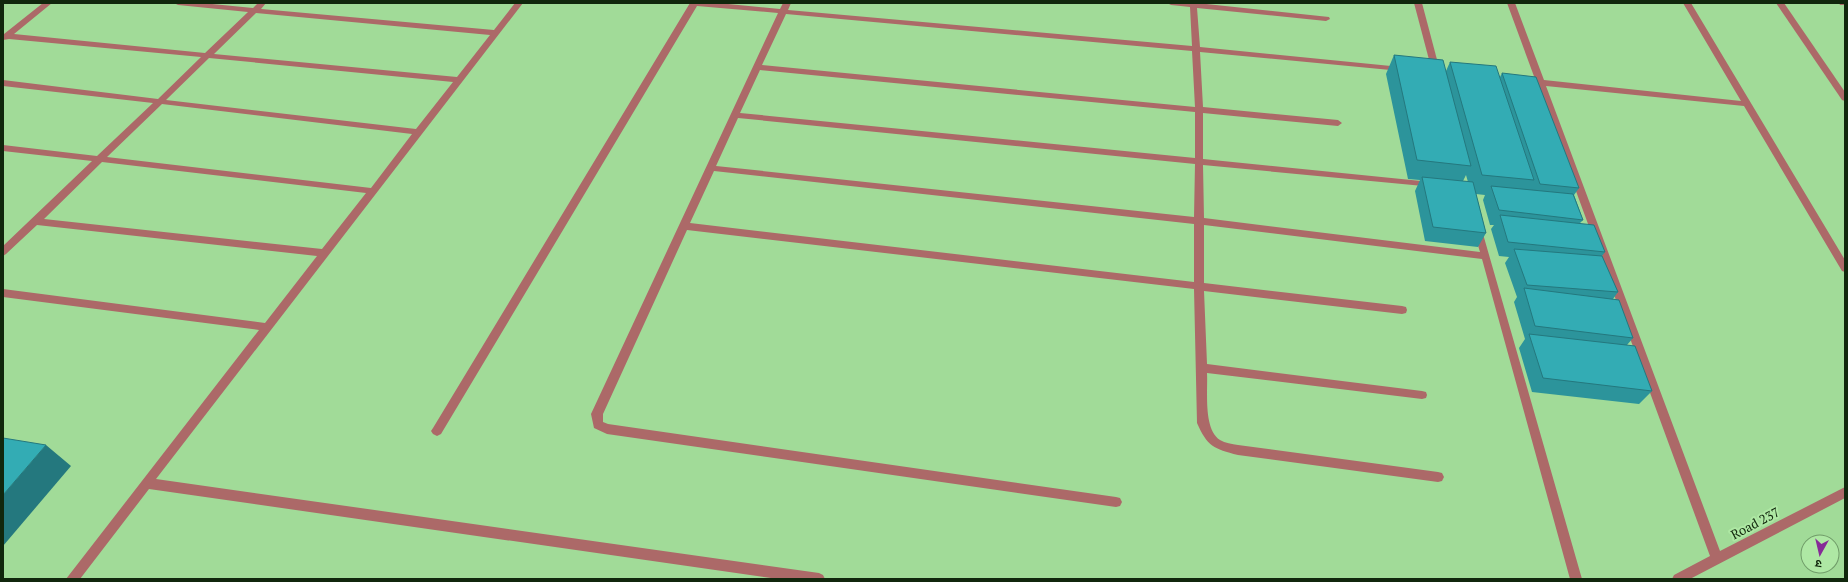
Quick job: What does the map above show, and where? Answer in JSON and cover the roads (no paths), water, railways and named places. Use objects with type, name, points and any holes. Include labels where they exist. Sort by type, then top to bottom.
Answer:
[{"type":"street","points":[[5,37],[48,3]]},
{"type":"street","points":[[178,3],[496,33]]},
{"type":"street","points":[[3,252],[262,3]]},
{"type":"street","points":[[72,579],[519,3]]},
{"type":"street","points":[[437,431],[694,3],[785,7],[1413,70]]},
{"type":"street","points":[[1170,3],[1193,4],[1326,19]]},
{"type":"street","points":[[1418,3],[1437,74]]},
{"type":"street","points":[[1511,3],[1542,83],[1717,559]]},
{"type":"street","points":[[1687,3],[1845,268]]},
{"type":"street","points":[[1780,3],[1845,98]]},
{"type":"street","points":[[1193,4],[1200,111],[1199,285],[1203,423],[1209,438],[1220,446],[1238,450],[1438,477]]},
{"type":"street","points":[[785,7],[597,414],[598,425],[615,430],[1116,502]]},
{"type":"street","points":[[5,37],[459,80]]},
{"type":"street","points":[[757,67],[1200,111],[1338,123]]},
{"type":"street","points":[[1520,81],[1747,104]]},
{"type":"street","points":[[3,83],[418,132]]},
{"type":"street","points":[[735,115],[1200,160],[1443,186]]},
{"type":"street","points":[[3,148],[373,191]]},
{"type":"street","points":[[710,168],[1200,221],[1486,256]]},
{"type":"street","points":[[1475,219],[1576,579]]},
{"type":"street","points":[[35,222],[324,253]]},
{"type":"street","points":[[683,226],[1199,285],[1402,310]]},
{"type":"street","points":[[3,293],[267,327]]},
{"type":"street","points":[[1202,368],[1422,395]]},
{"type":"street","points":[[146,483],[819,579]]},
{"type":"street","name":"Road 237","points":[[1678,579],[1845,492]]}]
